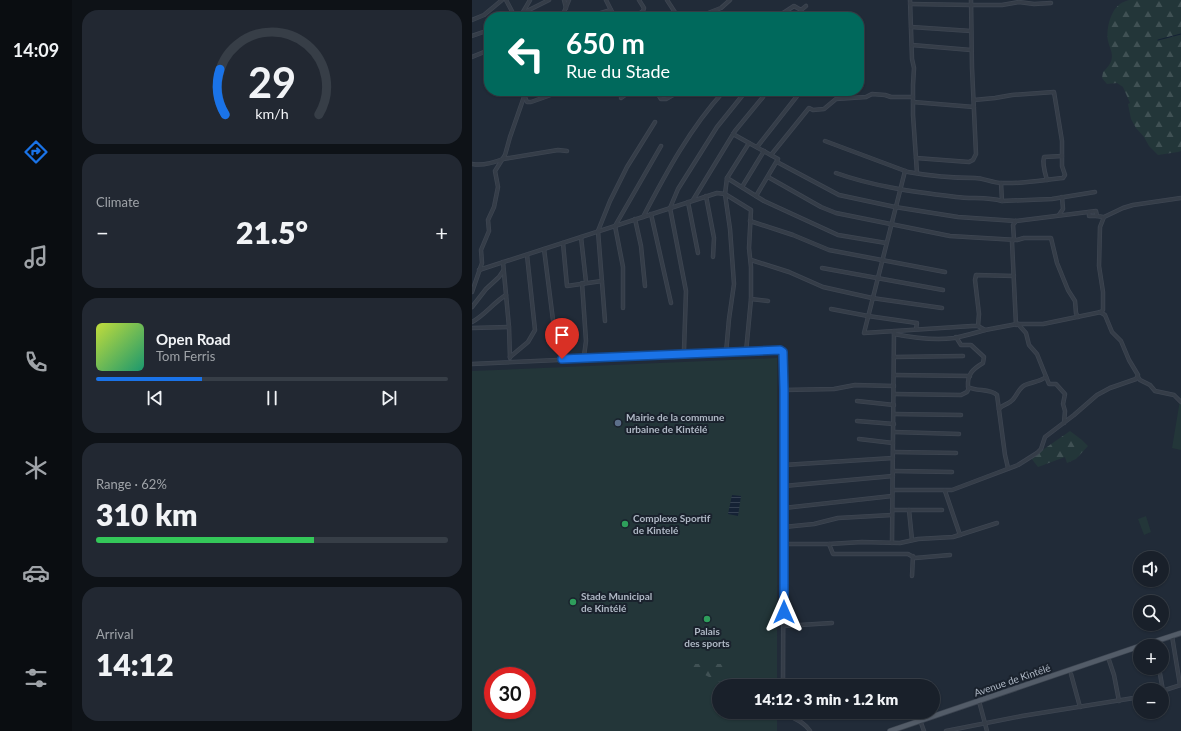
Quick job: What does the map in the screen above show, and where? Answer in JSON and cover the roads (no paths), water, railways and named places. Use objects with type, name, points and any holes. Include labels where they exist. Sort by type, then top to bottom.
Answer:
[{"type":"main road","name":"Avenue de Kintélé","points":[[1164,639],[1181,633]]},
{"type":"main road","name":"Avenue de Kintélé","points":[[890,731],[1133,648]]},
{"type":"street","points":[[488,12],[502,0]]},
{"type":"street","points":[[506,0],[512,12]]},
{"type":"street","points":[[522,12],[527,7],[530,0]]},
{"type":"street","points":[[524,12],[549,0]]},
{"type":"street","points":[[564,0],[566,8]]},
{"type":"street","points":[[564,12],[569,0]]},
{"type":"street","points":[[601,12],[611,10],[606,0]]},
{"type":"street","points":[[639,0],[644,8],[642,12]]},
{"type":"street","points":[[667,0],[675,12]]},
{"type":"street","points":[[711,12],[721,8],[730,0]]},
{"type":"street","points":[[916,158],[969,162],[973,160],[976,154],[971,0]]},
{"type":"street","points":[[917,174],[913,102],[914,68],[910,2],[971,5],[1002,5],[1019,2],[1051,4]]},
{"type":"street","points":[[785,12],[794,6],[801,10],[806,6]]},
{"type":"street","points":[[472,20],[484,15]]},
{"type":"street","points":[[911,27],[971,31]]},
{"type":"street","points":[[472,36],[484,32]]},
{"type":"street","points":[[912,46],[972,50]]},
{"type":"street","points":[[472,57],[484,52]]},
{"type":"street","points":[[825,141],[905,171],[917,174],[939,177],[978,178],[1001,183],[1030,182],[1063,178],[1065,175],[1061,135],[1054,92],[974,100]]},
{"type":"street","points":[[772,155],[809,108],[813,110],[824,109],[836,99],[866,97],[872,94],[892,97],[913,97]]},
{"type":"street","points":[[472,292],[482,259],[481,250],[489,231],[488,220],[494,207],[498,187],[495,171],[505,155],[524,96]]},
{"type":"street","points":[[525,96],[527,102],[548,96]]},
{"type":"street","points":[[659,96],[661,99],[666,99],[671,96]]},
{"type":"street","points":[[643,216],[662,181],[696,126],[708,108],[719,96]]},
{"type":"street","points":[[684,350],[686,291],[670,208],[678,189],[718,127],[742,96]]},
{"type":"street","points":[[757,147],[797,96]]},
{"type":"street","points":[[692,200],[733,134],[763,98]]},
{"type":"street","points":[[913,102],[974,107]]},
{"type":"street","points":[[605,321],[598,232],[610,201],[627,167],[655,122]]},
{"type":"street","points":[[733,134],[772,155],[778,159],[777,162],[839,195],[895,207],[966,217],[1016,221],[1096,211],[1097,216],[1103,217],[1133,205],[1181,198]]},
{"type":"street","points":[[726,353],[728,320],[734,284],[730,229],[725,194],[727,178],[749,143]]},
{"type":"street","points":[[623,308],[623,267],[615,226],[661,146]]},
{"type":"street","points":[[472,164],[481,164],[558,150],[567,151]]},
{"type":"street","points":[[742,187],[764,151]]},
{"type":"street","points":[[1047,180],[1044,169],[1044,157],[1062,156]]},
{"type":"street","points":[[756,196],[777,162]]},
{"type":"street","points":[[905,171],[881,260],[864,333],[894,333],[916,329],[978,326],[985,330]]},
{"type":"street","points":[[836,173],[858,181],[900,189],[962,198],[996,199],[1002,201],[1052,199],[1095,192]]},
{"type":"street","points":[[768,177],[821,207],[836,213],[891,225],[950,236],[1012,240],[1024,238],[1051,238],[1057,263],[1068,290],[1075,301],[1076,313],[1078,317]]},
{"type":"street","points":[[727,178],[756,196],[838,235],[886,244]]},
{"type":"street","points":[[1001,183],[1002,201]]},
{"type":"street","points":[[479,270],[692,200],[717,193],[725,194],[751,210],[749,248],[751,260],[751,299],[746,352]]},
{"type":"street","points":[[706,196],[714,238],[714,256]]},
{"type":"street","points":[[1059,215],[1062,209],[1062,197]]},
{"type":"street","points":[[688,202],[698,254]]},
{"type":"street","points":[[651,214],[671,303]]},
{"type":"street","points":[[894,333],[910,337],[930,339],[956,337],[985,330],[1017,325],[1043,324],[1100,312],[1103,310],[1104,301],[1099,266],[1100,227],[1103,217]]},
{"type":"street","points":[[635,219],[641,246],[645,286]]},
{"type":"street","points":[[750,221],[793,235],[829,250],[945,272]]},
{"type":"street","points":[[1016,221],[1013,225],[1012,264],[1017,325],[1026,333],[1029,345],[1035,351],[1049,384],[1056,384],[1065,394],[1063,404],[1065,411],[1064,423]]},
{"type":"street","points":[[581,237],[586,282]]},
{"type":"street","points":[[563,243],[567,286],[586,282],[602,281]]},
{"type":"street","points":[[544,249],[554,328]]},
{"type":"street","points":[[510,357],[528,342],[535,330],[527,255]]},
{"type":"street","points":[[751,260],[789,272],[823,287],[872,298],[942,308]]},
{"type":"street","points":[[503,262],[510,327],[510,362]]},
{"type":"street","points":[[822,268],[943,290]]},
{"type":"street","points":[[472,306],[486,289],[500,277],[503,270]]},
{"type":"street","points":[[978,326],[979,314],[975,280],[976,275],[1014,276]]},
{"type":"street","points":[[579,359],[584,356],[586,341],[582,283]]},
{"type":"street","points":[[472,322],[481,318],[499,299],[506,295]]},
{"type":"street","points":[[751,299],[768,301]]},
{"type":"street","points":[[830,309],[917,324],[916,329]]},
{"type":"street","points":[[1100,312],[1105,315],[1112,332],[1121,341],[1125,353],[1140,380],[1150,385],[1155,391],[1174,395],[1180,402]]},
{"type":"street","points":[[472,328],[510,327]]},
{"type":"street","points":[[892,543],[894,333]]},
{"type":"street","points":[[894,394],[961,395],[967,392],[969,388],[968,384],[970,376],[974,368],[983,363],[984,357],[971,345],[961,345],[956,337]]},
{"type":"street","points":[[472,364],[780,350],[783,352],[783,679]]},
{"type":"street","points":[[894,357],[963,356]]},
{"type":"street","points":[[894,375],[970,376]]},
{"type":"street","points":[[999,409],[1005,404],[1011,402],[1020,388],[1025,385],[1041,381],[1046,377]]},
{"type":"street","points":[[892,490],[952,490],[1018,464],[1037,453],[1041,449],[1044,437],[1064,423],[1097,395],[1138,377]]},
{"type":"street","points":[[784,390],[834,388],[855,385],[894,386]]},
{"type":"street","points":[[969,388],[994,392],[997,395],[1008,468]]},
{"type":"street","points":[[998,399],[1005,404]]},
{"type":"street","points":[[857,401],[894,404]]},
{"type":"street","points":[[894,414],[962,415]]},
{"type":"street","points":[[857,421],[894,424]]},
{"type":"street","points":[[894,432],[959,434]]},
{"type":"street","points":[[859,439],[893,443]]},
{"type":"street","points":[[893,452],[956,453]]},
{"type":"street","points":[[784,465],[893,458]]},
{"type":"street","points":[[893,471],[952,472]]},
{"type":"street","points":[[784,486],[893,476]]},
{"type":"street","points":[[945,491],[960,535]]},
{"type":"street","points":[[784,508],[892,496]]},
{"type":"street","points":[[892,510],[942,510]]},
{"type":"street","points":[[909,510],[912,540]]},
{"type":"street","points":[[784,527],[814,524],[838,518],[892,515]]},
{"type":"street","points":[[784,544],[862,542],[900,543],[912,540],[960,535],[997,523]]},
{"type":"street","points":[[829,544],[832,554],[908,554],[918,558],[950,556]]},
{"type":"street","points":[[912,556],[912,576]]},
{"type":"street","points":[[784,626],[832,624]]},
{"type":"street","points":[[1169,689],[1181,685],[1172,636]]},
{"type":"street","points":[[1108,657],[1114,675],[1119,701]]},
{"type":"street","points":[[1071,674],[1080,707]]},
{"type":"street","points":[[946,731],[1133,698]]},
{"type":"street","points":[[979,701],[988,731]]},
{"type":"street","points":[[797,719],[805,724],[810,731]]},
{"type":"street","points":[[920,720],[924,731]]},
{"type":"water","points":[[732,495],[741,496],[738,516],[728,514]]},
{"type":"waterway","points":[[1158,40],[1181,34]]},
{"type":"place","name":"Mairie de la commune urbaine de Kintélé","points":[[618,423]]},
{"type":"place","name":"Complexe Sportif de Kintelé","points":[[625,524]]},
{"type":"place","name":"Stade Municipal de Kintélé","points":[[573,602]]},
{"type":"place","name":"Palais des sports","points":[[707,619]]}]
